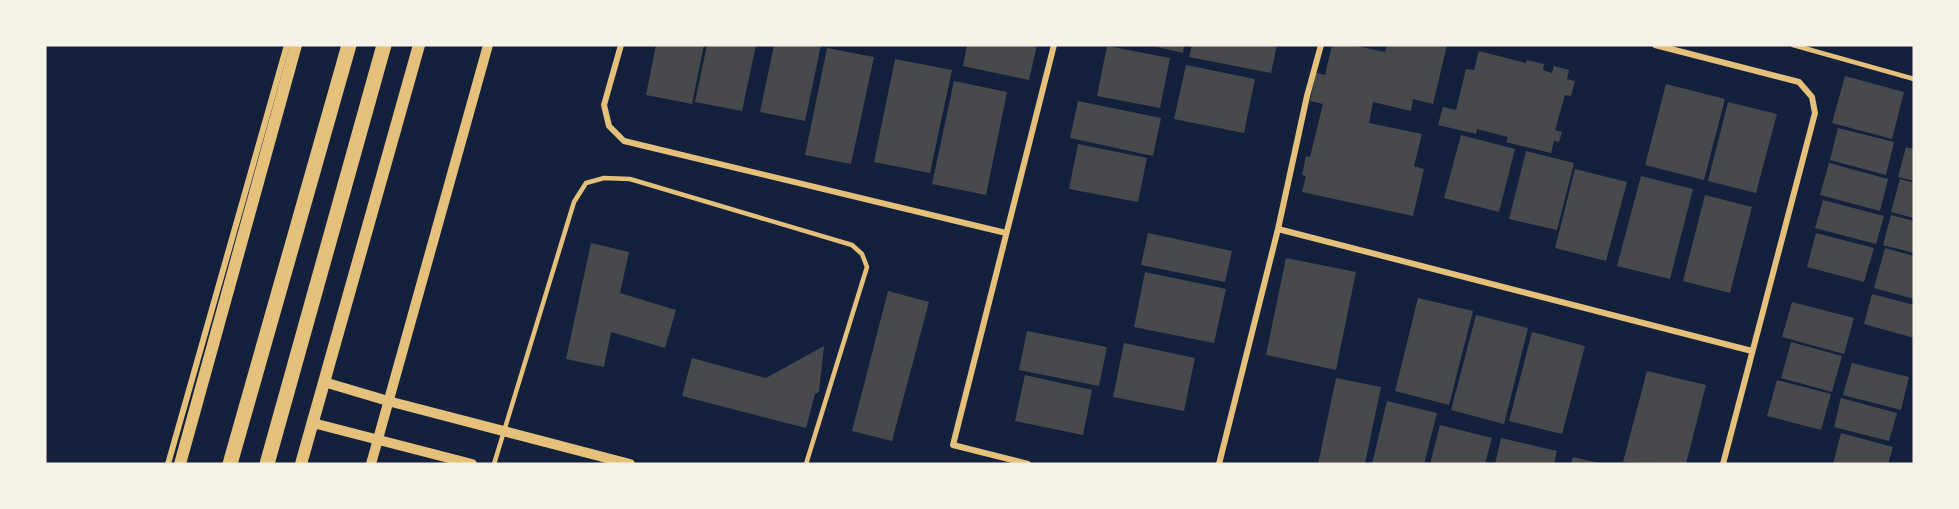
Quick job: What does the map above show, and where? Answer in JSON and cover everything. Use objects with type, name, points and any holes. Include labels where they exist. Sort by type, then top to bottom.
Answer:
[{"type":"main road","points":[[180,464],[296,45]]},
{"type":"main road","points":[[230,464],[349,45]]},
{"type":"main road","points":[[267,464],[384,45]]},
{"type":"main road","points":[[301,464],[419,45]]},
{"type":"street","points":[[168,464],[287,45]]},
{"type":"street","points":[[371,464],[488,45]]},
{"type":"street","points":[[621,45],[604,105],[609,126],[624,141],[1006,232]]},
{"type":"street","points":[[1028,464],[953,445],[1054,45]]},
{"type":"street","points":[[1219,464],[1321,45]]},
{"type":"street","points":[[1654,45],[1798,82],[1812,97],[1815,113],[1723,464]]},
{"type":"street","points":[[1278,229],[1752,351]]},
{"type":"street","points":[[324,382],[630,464]]},
{"type":"street","points":[[313,423],[472,464]]},
{"type":"lane","points":[[1793,45],[1914,79]]},
{"type":"lane","points":[[494,464],[506,432],[574,202],[586,183],[604,178],[630,179],[852,245],[862,254],[867,267],[806,464]]},
{"type":"building","points":[[656,45],[704,45],[692,104],[646,95]]},
{"type":"building","points":[[707,45],[756,45],[742,111],[695,102]]},
{"type":"building","points":[[774,45],[821,45],[805,121],[760,112]]},
{"type":"building","points":[[967,45],[1037,45],[1029,80],[963,66]]},
{"type":"building","points":[[1149,45],[1184,45],[1183,53]]},
{"type":"building","points":[[1192,45],[1277,45],[1271,73],[1189,57]]},
{"type":"building","points":[[1332,45],[1352,45],[1385,52],[1387,45],[1447,45],[1433,104],[1413,99],[1411,111],[1373,102],[1369,123],[1422,134],[1414,166],[1424,169],[1413,216],[1302,192],[1306,176],[1302,175],[1306,156],[1310,157],[1323,104],[1310,101],[1316,73],[1325,75]]},
{"type":"building","points":[[1107,46],[1170,58],[1160,108],[1097,96]]},
{"type":"building","points":[[827,48],[874,57],[851,164],[805,155]]},
{"type":"building","points":[[1479,51],[1526,63],[1527,60],[1544,64],[1543,70],[1552,73],[1554,66],[1569,70],[1567,79],[1575,81],[1571,96],[1565,95],[1555,130],[1562,132],[1559,142],[1554,141],[1551,153],[1506,142],[1508,137],[1477,129],[1476,134],[1438,125],[1443,107],[1456,110],[1466,69],[1474,70]]},
{"type":"building","points":[[895,59],[952,70],[930,173],[874,162]]},
{"type":"building","points":[[1186,65],[1255,79],[1244,133],[1174,119]]},
{"type":"building","points":[[1845,76],[1904,92],[1892,139],[1832,123]]},
{"type":"building","points":[[954,81],[1007,92],[986,195],[932,184]]},
{"type":"building","points":[[1666,84],[1725,99],[1704,180],[1645,165]]},
{"type":"building","points":[[1078,101],[1161,118],[1153,156],[1070,138]]},
{"type":"building","points":[[1728,102],[1777,114],[1756,193],[1708,181]]},
{"type":"building","points":[[1838,128],[1894,142],[1886,175],[1830,160]]},
{"type":"building","points":[[1461,135],[1515,149],[1499,212],[1444,198]]},
{"type":"building","points":[[1078,144],[1147,158],[1138,202],[1069,189]]},
{"type":"building","points":[[1906,147],[1914,149],[1914,181],[1898,177]]},
{"type":"building","points":[[1526,151],[1574,163],[1557,230],[1509,219]]},
{"type":"building","points":[[1829,163],[1888,179],[1880,211],[1820,195]]},
{"type":"building","points":[[1575,169],[1627,182],[1606,261],[1555,248]]},
{"type":"building","points":[[1641,176],[1693,189],[1670,279],[1617,266]]},
{"type":"building","points":[[1900,179],[1914,183],[1914,218],[1891,212]]},
{"type":"building","points":[[1705,195],[1752,207],[1730,293],[1683,281]]},
{"type":"building","points":[[1823,200],[1884,216],[1876,244],[1815,228]]},
{"type":"building","points":[[1891,215],[1914,221],[1914,253],[1883,245]]},
{"type":"building","points":[[1148,233],[1232,251],[1225,282],[1141,265]]},
{"type":"building","points":[[1816,233],[1874,248],[1864,282],[1807,267]]},
{"type":"building","points":[[591,243],[629,252],[620,293],[676,310],[665,348],[611,332],[604,367],[566,359]]},
{"type":"building","points":[[1885,248],[1914,256],[1914,299],[1874,288]]},
{"type":"building","points":[[1286,258],[1356,272],[1336,370],[1266,355]]},
{"type":"building","points":[[1145,272],[1226,289],[1214,343],[1134,327]]},
{"type":"building","points":[[888,291],[929,302],[892,441],[852,431]]},
{"type":"building","points":[[1872,294],[1914,305],[1914,338],[1864,324]]},
{"type":"building","points":[[1418,298],[1473,311],[1449,405],[1395,391]]},
{"type":"building","points":[[1792,302],[1854,318],[1844,354],[1782,337]]},
{"type":"building","points":[[1476,315],[1528,328],[1504,424],[1451,410]]},
{"type":"building","points":[[1027,331],[1107,347],[1099,386],[1019,370]]},
{"type":"building","points":[[1532,332],[1585,346],[1562,434],[1509,421]]},
{"type":"building","points":[[1791,342],[1842,356],[1832,392],[1781,378]]},
{"type":"building","points":[[1124,343],[1195,358],[1184,411],[1113,397]]},
{"type":"building","points":[[824,346],[819,392],[815,394],[806,428],[682,396],[692,358],[766,378]]},
{"type":"building","points":[[1852,363],[1909,377],[1901,410],[1843,395]]},
{"type":"building","points":[[1647,371],[1706,385],[1686,464],[1623,462]]},
{"type":"building","points":[[1025,375],[1092,390],[1083,435],[1015,421]]},
{"type":"building","points":[[1336,378],[1381,387],[1365,464],[1318,464]]},
{"type":"building","points":[[1777,380],[1831,394],[1821,430],[1767,416]]},
{"type":"building","points":[[1841,398],[1897,413],[1889,441],[1834,427]]},
{"type":"building","points":[[1387,401],[1437,413],[1424,464],[1372,464]]},
{"type":"building","points":[[1440,425],[1492,438],[1485,464],[1430,464]]},
{"type":"building","points":[[1841,433],[1893,447],[1888,464],[1833,464]]},
{"type":"building","points":[[1501,438],[1557,451],[1554,464],[1495,464]]},
{"type":"building","points":[[1573,457],[1599,463],[1599,464],[1571,464]]}]
